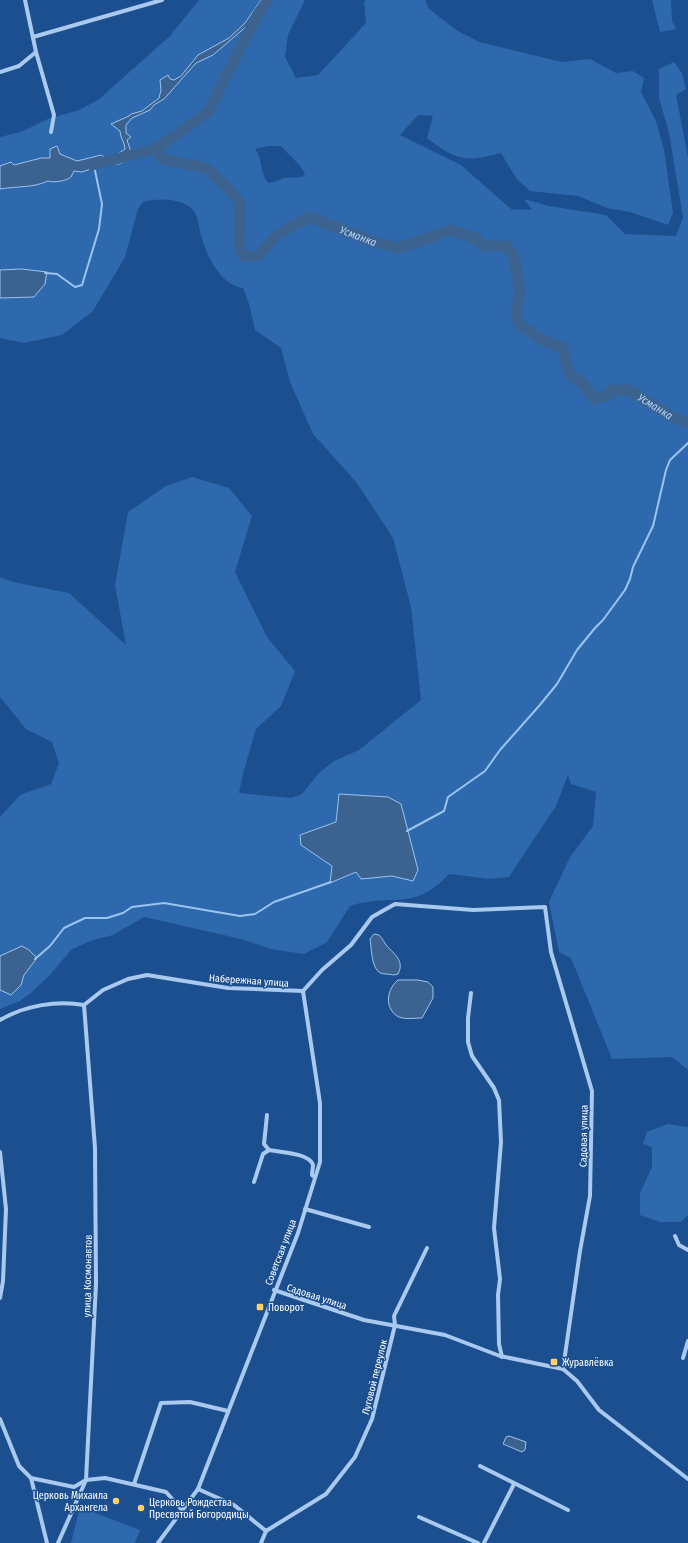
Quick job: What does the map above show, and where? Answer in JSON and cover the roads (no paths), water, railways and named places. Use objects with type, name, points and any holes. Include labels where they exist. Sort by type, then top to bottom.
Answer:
[{"type":"street","points":[[25,0],[36,52],[54,115],[51,132]]},
{"type":"street","points":[[33,37],[162,0]]},
{"type":"street","points":[[0,72],[19,66],[36,52]]},
{"type":"street","name":"Набережная улица","points":[[84,1005],[102,990],[128,979],[147,975],[228,988],[303,991],[322,970],[351,945],[372,918],[395,904],[473,910],[545,907]]},
{"type":"street","name":"Садовая улица","points":[[274,1290],[364,1320],[445,1335],[502,1357],[563,1369],[580,1251],[590,1196],[592,1091],[551,952],[545,907]]},
{"type":"street","name":"Советская улица","points":[[158,1543],[198,1489],[274,1290],[298,1233],[320,1162],[320,1103],[303,991]]},
{"type":"street","points":[[471,993],[468,1018],[468,1042],[472,1056],[494,1088],[499,1100],[501,1142],[494,1228],[500,1279],[498,1295],[499,1344],[502,1357]]},
{"type":"street","points":[[0,1020],[37,1006],[74,1003],[84,1005]]},
{"type":"street","name":"улица Космонавтов","points":[[58,1543],[86,1480],[96,1284],[96,1155],[84,1005]]},
{"type":"street","points":[[268,1114],[264,1144],[269,1150]]},
{"type":"street","points":[[254,1182],[262,1154],[269,1150],[303,1156],[310,1160],[313,1165],[312,1175],[315,1177]]},
{"type":"street","points":[[0,1152],[6,1209],[3,1281],[0,1298]]},
{"type":"street","points":[[305,1208],[369,1227]]},
{"type":"street","points":[[676,1236],[678,1245],[688,1250]]},
{"type":"street","name":"Луговой переулок","points":[[266,1531],[326,1494],[355,1457],[372,1419],[395,1325],[394,1316],[427,1248]]},
{"type":"street","points":[[683,1358],[688,1341]]},
{"type":"street","points":[[563,1369],[577,1381],[599,1410],[688,1479]]},
{"type":"street","points":[[134,1484],[161,1403],[190,1402],[228,1411]]},
{"type":"street","points":[[0,1419],[19,1466],[31,1478],[47,1543]]},
{"type":"street","points":[[480,1466],[568,1510]]},
{"type":"street","points":[[31,1478],[74,1487],[86,1480],[105,1478],[134,1484],[166,1492],[182,1510]]},
{"type":"street","points":[[484,1543],[514,1484]]},
{"type":"street","points":[[198,1489],[234,1505],[266,1531],[261,1543]]},
{"type":"street","points":[[419,1517],[478,1543]]},
{"type":"waterway","points":[[156,149],[208,112],[258,14],[268,0]]},
{"type":"waterway","name":"Усманка","points":[[92,165],[156,149],[162,159],[206,168],[228,188],[240,203],[239,245],[243,256],[258,256],[278,234],[309,217],[374,242],[399,248],[451,230],[477,239],[482,246],[506,246],[513,254],[520,290],[516,313],[519,324],[542,340],[563,348],[569,373],[584,385],[594,399],[606,396],[613,390],[629,390],[671,416],[688,423]]},
{"type":"waterway","points":[[45,273],[57,274],[75,287],[82,285],[99,229],[102,204],[94,166]]},
{"type":"waterway","points":[[407,831],[444,811],[448,797],[485,771],[500,750],[557,684],[577,650],[603,620],[625,590],[633,567],[653,526],[666,470],[670,460],[688,443]]},
{"type":"waterway","points":[[35,959],[50,946],[64,928],[85,918],[107,918],[123,913],[132,907],[164,903],[240,916],[255,914],[274,902],[331,882]]},
{"type":"place","name":"Поворот","points":[[260,1307]]},
{"type":"place","name":"Журавлёвка","points":[[554,1362]]},
{"type":"place","name":"Церковь Михаила Архангела","points":[[116,1501]]},
{"type":"place","name":"Церковь Рождества Пресвятой Богородицы","points":[[141,1508]]}]
